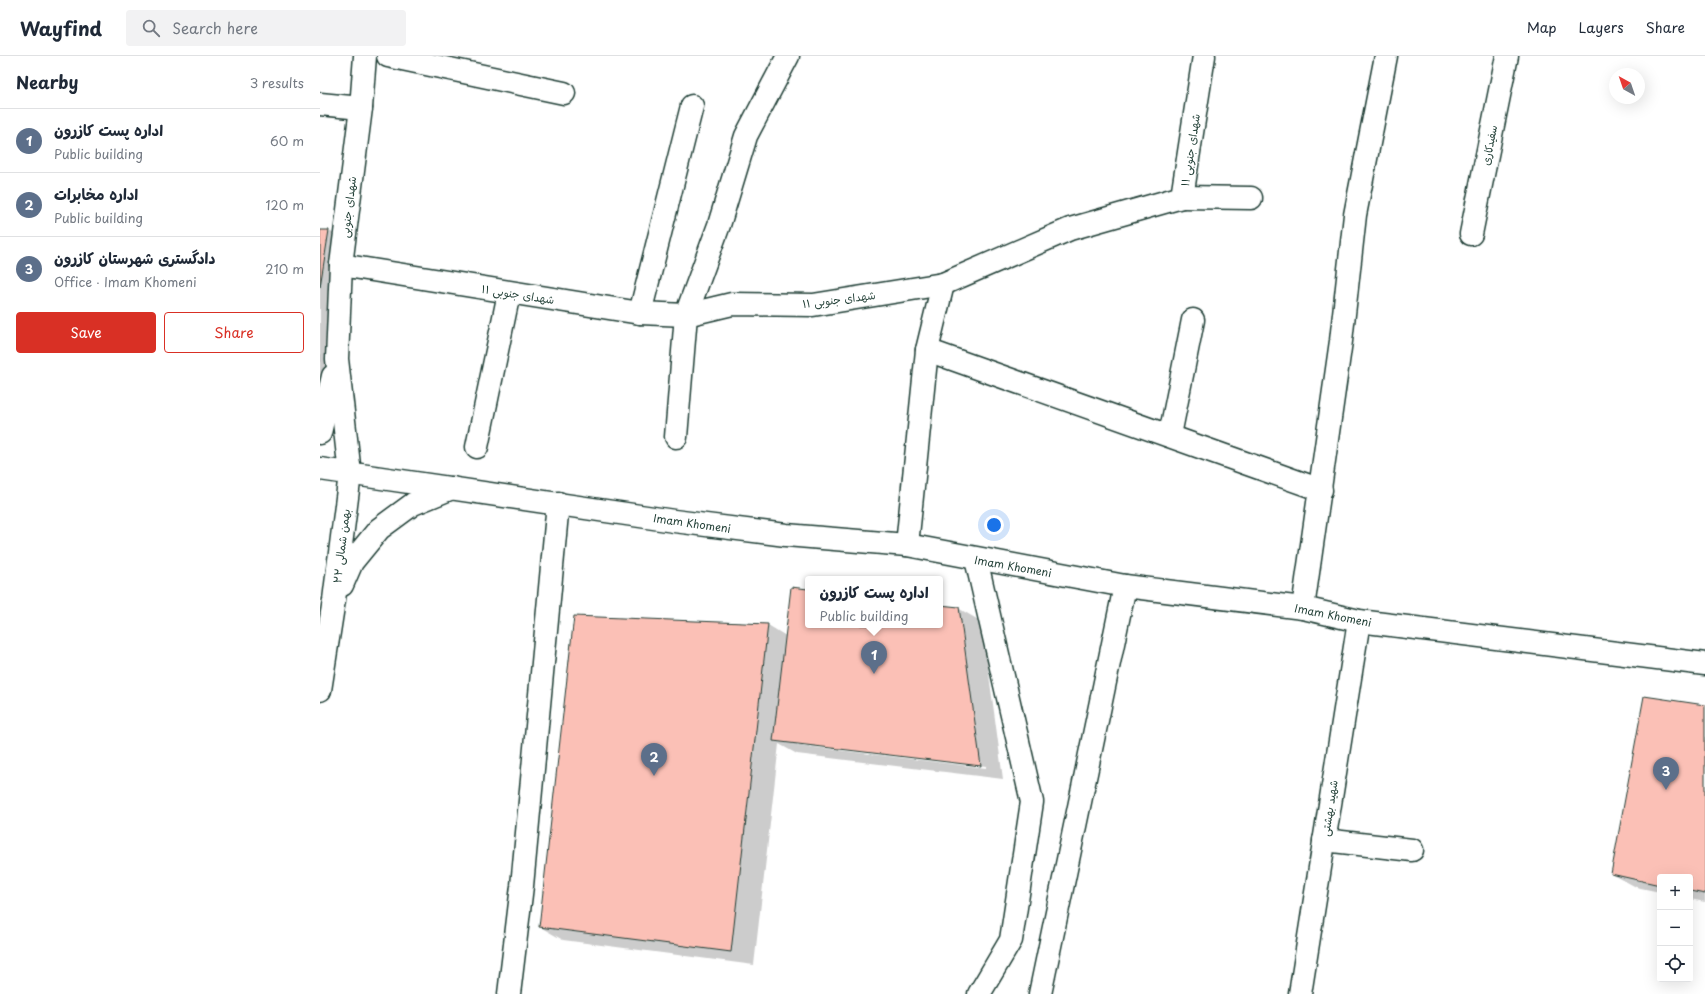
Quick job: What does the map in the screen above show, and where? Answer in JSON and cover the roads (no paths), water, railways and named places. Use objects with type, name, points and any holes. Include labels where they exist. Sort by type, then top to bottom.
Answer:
[{"type":"street","name":"شهدای جنوبی","points":[[350,474],[337,359],[341,264],[361,108],[365,56]]},
{"type":"street","points":[[388,56],[564,93]]},
{"type":"street","points":[[676,437],[686,314],[719,225],[746,136],[788,56]]},
{"type":"street","name":"۱۱ شهدای جنوبی","points":[[341,264],[640,313],[686,314],[732,304],[813,305],[943,284],[1070,229],[1182,197],[1204,56]]},
{"type":"street","points":[[1303,608],[1321,490],[1355,215],[1386,56]]},
{"type":"street","name":"سفیدکاری","points":[[1471,234],[1507,56]]},
{"type":"street","points":[[320,104],[361,108]]},
{"type":"street","points":[[640,313],[692,106]]},
{"type":"street","points":[[1182,197],[1251,198]]},
{"type":"street","points":[[907,545],[927,350],[943,284]]},
{"type":"street","points":[[477,447],[509,292]]},
{"type":"street","points":[[1170,435],[1193,320]]},
{"type":"street","points":[[927,350],[1170,435],[1321,490]]},
{"type":"street","name":"شهدای جنوبی","points":[[320,433],[337,359]]},
{"type":"street","name":"Imam Khomeni","points":[[320,469],[674,521],[786,535],[907,545],[1125,586],[1303,608],[1359,621],[1705,664]]},
{"type":"street","name":"۲۲ بهمن شمالی","points":[[320,690],[334,600],[350,474]]},
{"type":"street","points":[[334,600],[352,562],[379,529],[413,504],[452,488]]},
{"type":"street","points":[[510,994],[522,886],[558,503]]},
{"type":"street","points":[[976,559],[1032,802],[1011,940],[979,994]]},
{"type":"street","points":[[1040,994],[1125,586]]},
{"type":"street","name":"شهید بهشتی","points":[[1300,994],[1359,621]]},
{"type":"street","points":[[1324,840],[1412,850]]},
{"type":"place","name":"اداره پست کازرون","points":[[874,674]]},
{"type":"place","name":"اداره مخابرات","points":[[654,776]]},
{"type":"place","name":"دادگستری شهرستان کازرون","points":[[1666,790]]}]
